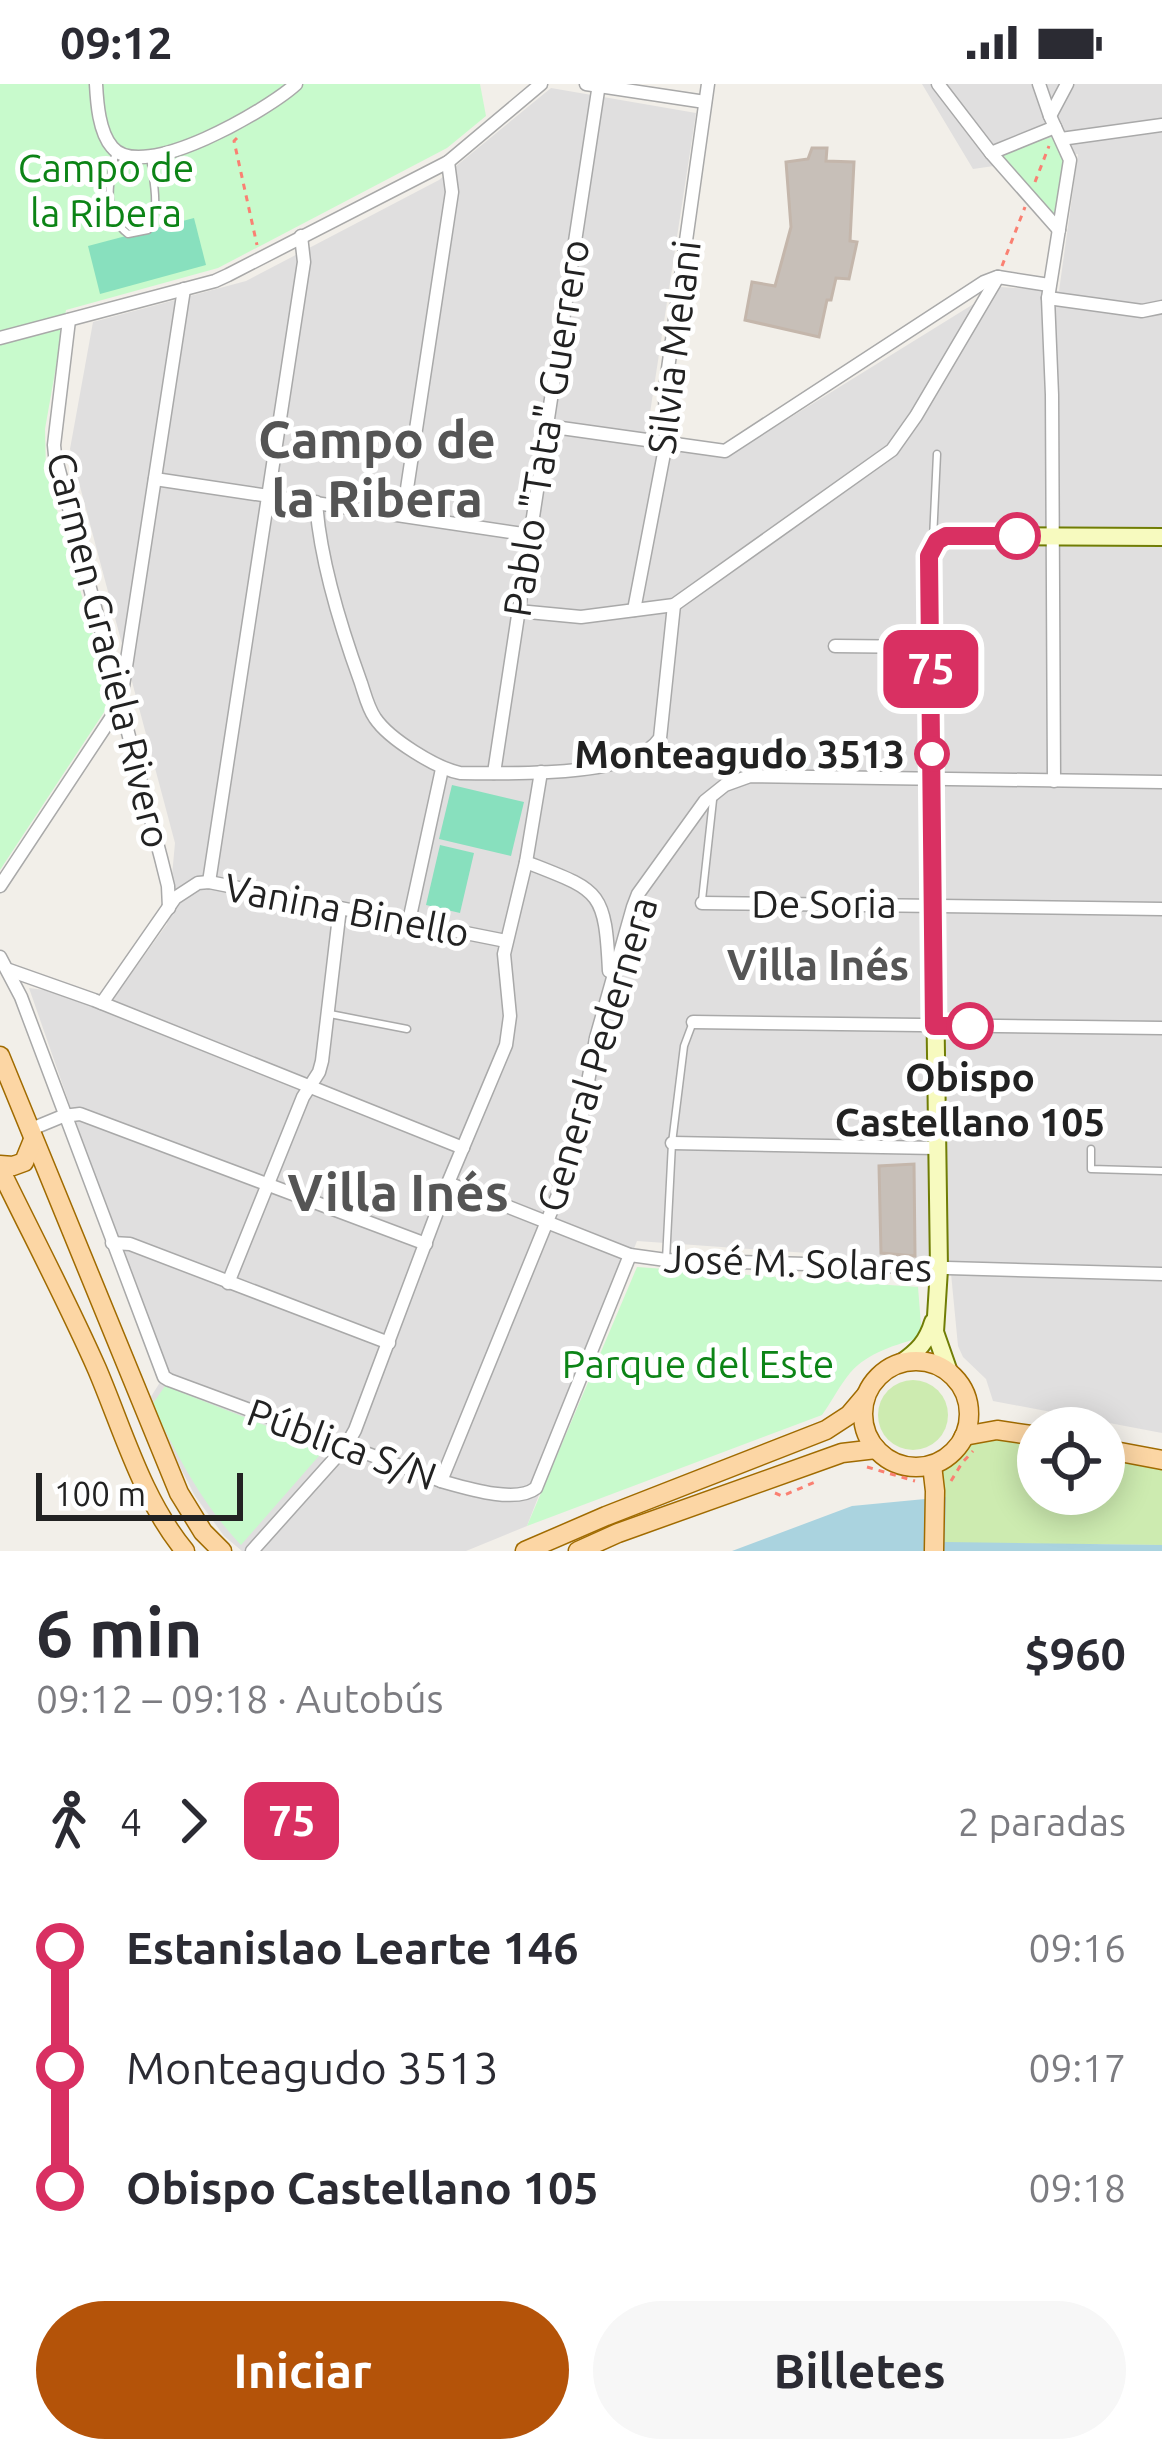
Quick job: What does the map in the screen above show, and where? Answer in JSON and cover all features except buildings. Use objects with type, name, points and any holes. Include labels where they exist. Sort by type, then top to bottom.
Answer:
[{"type":"main road","points":[[0,1056],[179,1493],[193,1518],[222,1551]]},
{"type":"main road","points":[[31,1135],[24,1162],[0,1167],[83,1338],[140,1474],[165,1525],[185,1551]]},
{"type":"main road","points":[[525,1551],[832,1427],[849,1415],[874,1381],[901,1363],[934,1364],[949,1372],[967,1401],[964,1436],[954,1451],[932,1465],[905,1466],[889,1460],[876,1449],[863,1424],[866,1395]]},
{"type":"main road","points":[[964,1436],[997,1430],[1017,1433]]},
{"type":"main road","points":[[578,1551],[824,1460],[876,1449]]},
{"type":"main road","points":[[1125,1453],[1162,1460]]},
{"type":"main road","points":[[932,1465],[934,1551]]},
{"type":"street","points":[[96,84],[110,146],[130,157],[150,156],[206,137],[296,84]]},
{"type":"street","points":[[0,338],[215,281],[448,162],[541,84]]},
{"type":"street","name":"Silvia Melani","points":[[634,610],[666,443],[664,390],[708,84]]},
{"type":"street","points":[[938,84],[1058,230]]},
{"type":"street","points":[[1039,84],[1070,160],[1048,292],[1054,781]]},
{"type":"street","points":[[1055,127],[1067,84]]},
{"type":"street","points":[[595,85],[705,102]]},
{"type":"street","name":"Pablo \"Tata\" Guerrero","points":[[494,773],[595,85]]},
{"type":"street","points":[[991,153],[1055,127],[1162,125]]},
{"type":"street","points":[[403,514],[452,192],[448,162]]},
{"type":"street","points":[[164,868],[180,879],[203,882],[269,496],[304,262],[302,236]]},
{"type":"street","points":[[547,426],[725,451],[998,277],[1142,311],[1162,307]]},
{"type":"street","points":[[518,610],[567,618],[674,604],[892,450],[998,277]]},
{"type":"street","points":[[0,886],[121,699],[184,289]]},
{"type":"street","name":"Carmen Graciela Rivero","points":[[69,320],[55,455],[164,868],[169,908]]},
{"type":"street","points":[[155,479],[530,535]]},
{"type":"street","points":[[316,502],[319,534],[345,636],[372,713],[386,729],[442,769],[460,773],[591,769],[654,747],[660,738],[674,604]]},
{"type":"street","points":[[949,1372],[938,1345],[935,1316],[939,1269],[929,556],[946,536],[1162,537]]},
{"type":"street","points":[[105,640],[119,644],[133,633]]},
{"type":"street","points":[[835,646],[931,647]]},
{"type":"street","points":[[409,921],[442,769]]},
{"type":"street","points":[[252,1551],[355,1430],[510,1030],[504,954],[541,772]]},
{"type":"street","points":[[714,791],[750,776],[1162,782]]},
{"type":"street","name":"General Pedernera","points":[[441,1481],[579,1139],[596,1038],[638,894],[714,791]]},
{"type":"street","points":[[526,862],[593,894],[607,932],[610,981]]},
{"type":"street","name":"Vanina Binello","points":[[102,1003],[182,892],[203,882],[506,941]]},
{"type":"street","name":"De Soria","points":[[702,903],[1162,908]]},
{"type":"street","points":[[228,1283],[303,1096],[319,1072],[340,908]]},
{"type":"street","points":[[0,957],[21,997],[112,1243],[130,1244],[388,1343]]},
{"type":"street","points":[[9,970],[463,1148]]},
{"type":"street","points":[[21,997],[24,986],[38,978]]},
{"type":"street","points":[[693,1022],[1162,1028]]},
{"type":"street","points":[[31,1135],[63,1116],[86,1116],[426,1244]]},
{"type":"street","points":[[672,1144],[936,1148]]},
{"type":"street","name":"José M. Solares","points":[[448,1184],[630,1255],[666,1260],[1162,1274]]},
{"type":"street","name":"Pública S/N","points":[[112,1243],[164,1377],[441,1481],[525,1496],[536,1488],[630,1255]]},
{"type":"street","points":[[901,1363],[919,1351],[935,1316]]},
{"type":"lane","points":[[116,150],[110,208],[118,227],[128,234],[148,230],[154,220],[150,156]]},
{"type":"lane","points":[[935,544],[937,454]]},
{"type":"lane","points":[[702,903],[714,791]]},
{"type":"lane","points":[[327,1013],[406,1029]]},
{"type":"lane","points":[[666,1260],[672,1144],[684,1046],[693,1022]]},
{"type":"lane","points":[[1090,1149],[1091,1169],[1162,1171]]},
{"type":"path","points":[[246,128],[234,141],[260,258]]},
{"type":"path","points":[[862,1466],[935,1488],[950,1484],[970,1454],[983,1447]]},
{"type":"path","points":[[775,1493],[782,1496],[814,1483],[816,1477]]},
{"type":"shaded area","points":[[922,84],[1162,84],[1162,1433],[1125,1426],[1125,1407],[1025,1407],[993,1401],[986,1379],[958,1346],[950,1263],[637,1241],[527,1526],[466,1551],[242,1551],[224,1536],[195,1496],[147,1403],[164,1376],[29,988],[113,999],[167,924],[169,908],[175,843],[70,449],[93,322],[246,281],[439,180],[551,88],[696,113],[646,439],[728,456],[1001,287],[1059,291],[1078,154],[973,169]]},
{"type":"green space","name":"Campo de la Ribera","points":[[0,84],[480,84],[486,116],[447,148],[218,268],[66,310],[45,429],[46,472],[112,700],[0,870]]},
{"type":"green space","points":[[1052,137],[1064,161],[1055,223],[997,154]]},
{"type":"green space","points":[[194,218],[206,265],[100,294],[88,246]]},
{"type":"green space","points":[[452,785],[524,802],[511,856],[439,839]]},
{"type":"green space","points":[[440,845],[474,853],[460,913],[426,905]]},
{"type":"green space","name":"Parque del Este","points":[[637,1267],[918,1287],[922,1337],[883,1350],[857,1366],[822,1415],[527,1526]]},
{"type":"green space","points":[[913,1380],[938,1390],[948,1415],[938,1440],[913,1450],[888,1440],[878,1415],[888,1390]]},
{"type":"green space","points":[[165,1386],[325,1449],[241,1545],[202,1495],[152,1405]]},
{"type":"green space","points":[[964,1436],[1017,1436],[1017,1515],[1125,1515],[1125,1453],[1162,1460],[1162,1545],[944,1543],[932,1465],[954,1451]]},
{"type":"water","points":[[946,1497],[945,1542],[1162,1545],[1162,1551],[732,1551],[852,1506]]},
{"type":"bus line","name":"75","points":[[970,1026],[934,1026],[929,556],[937,541],[946,536],[1017,536]]},
{"type":"place","name":"Monteagudo 3513","points":[[932,754]]},
{"type":"place","name":"Obispo Castellano 105","points":[[970,1026]]},
{"type":"district","name":"Campo de la Ribera","points":[[377,469]]},
{"type":"district","name":"Villa Inés","points":[[818,965]]},
{"type":"district","name":"Villa Inés","points":[[398,1193]]}]
